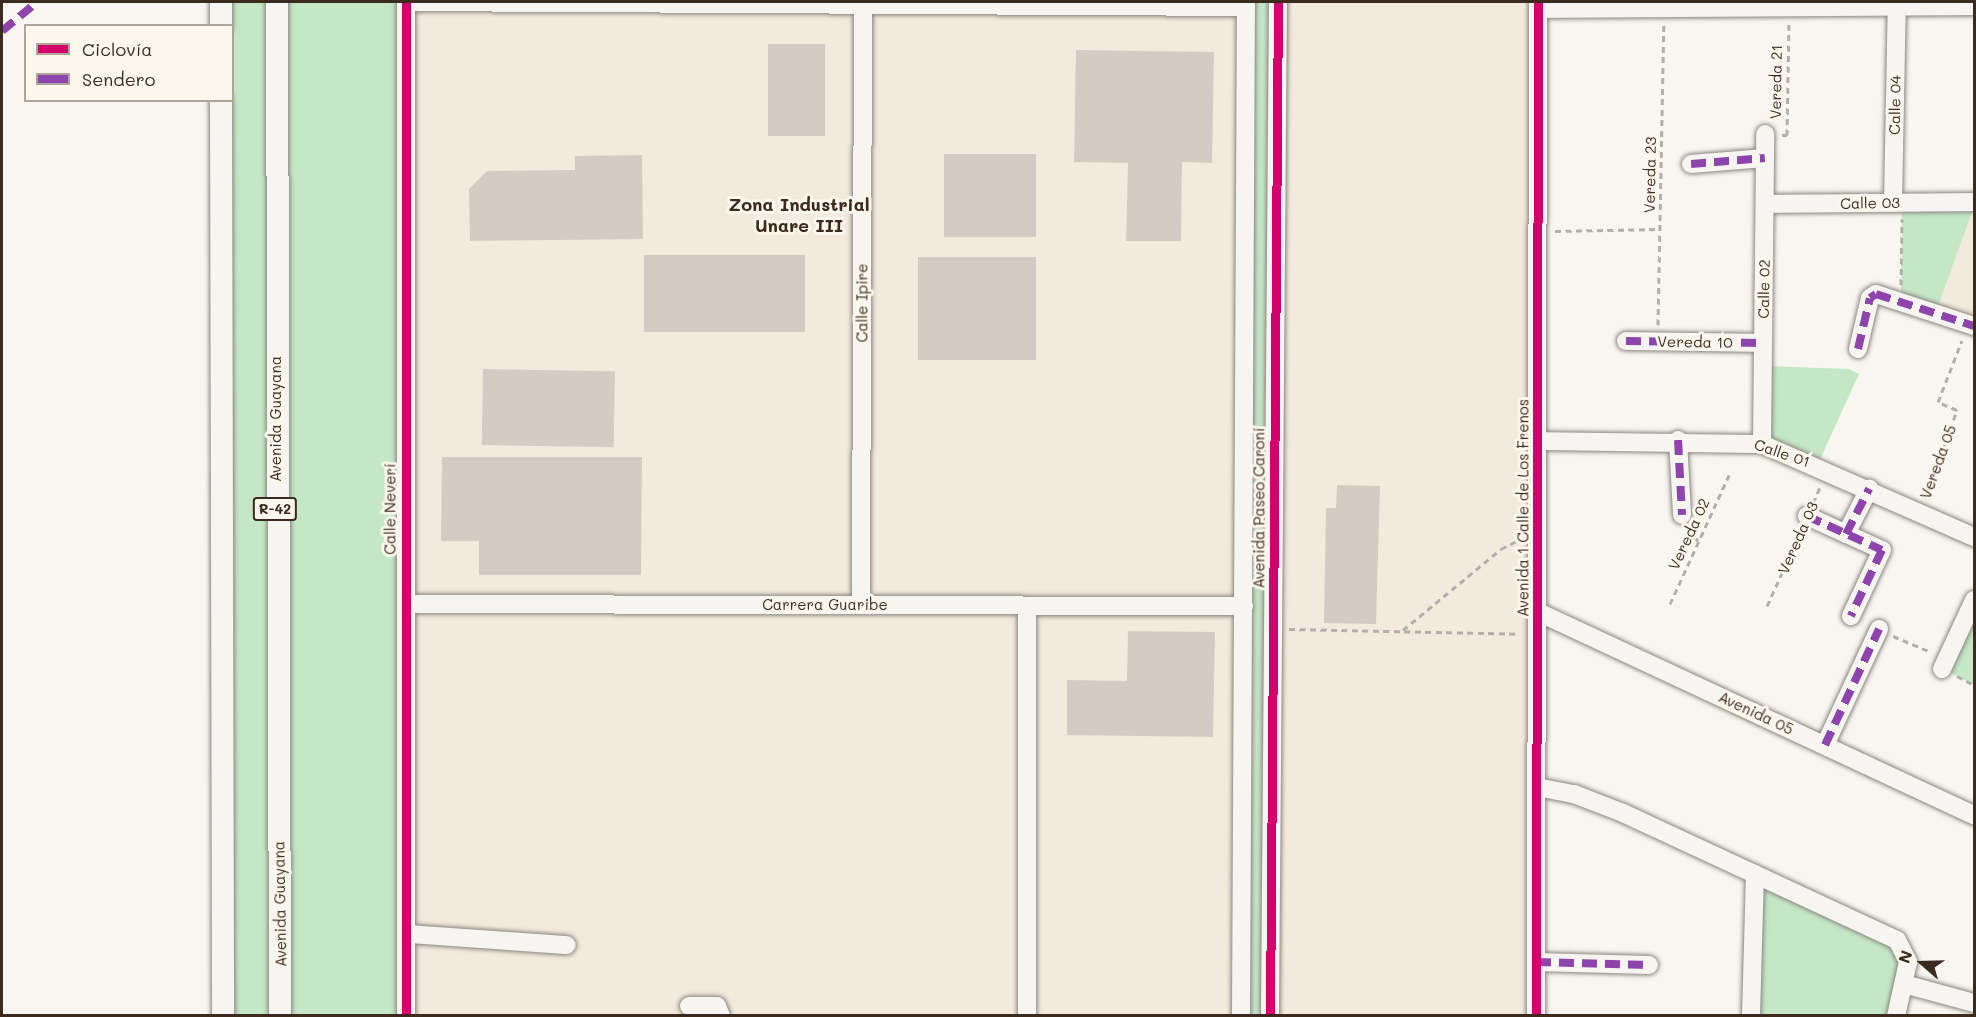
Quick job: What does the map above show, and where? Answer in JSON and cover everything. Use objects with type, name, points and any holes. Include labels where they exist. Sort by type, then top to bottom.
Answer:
[{"type":"main road","points":[[221,2],[221,24]]},
{"type":"main road","name":"Avenida Guayana","points":[[277,2],[280,1016]]},
{"type":"main road","points":[[221,102],[223,1016]]},
{"type":"street","points":[[406,2],[1246,4]]},
{"type":"street","name":"Calle Neverí","points":[[406,2],[408,934],[406,1016]]},
{"type":"street","name":"Calle Ipire","points":[[861,605],[863,2]]},
{"type":"street","name":"Avenida Paseo Caroní","points":[[1270,1016],[1278,2]]},
{"type":"street","name":"Avenida Paseo Caroní","points":[[1241,1016],[1245,606],[1246,4]]},
{"type":"street","points":[[1538,5],[1665,9],[1790,9],[1897,4],[1974,6]]},
{"type":"street","name":"Calle 04","points":[[1897,4],[1897,203]]},
{"type":"street","name":"Avenida 1 Calle de Los Frenos","points":[[1536,1016],[1538,5]]},
{"type":"street","name":"Calle 02","points":[[1762,444],[1765,135]]},
{"type":"street","points":[[1691,164],[1765,158]]},
{"type":"street","name":"Calle 03","points":[[1765,204],[1974,202]]},
{"type":"street","points":[[1858,349],[1870,298],[1876,294],[1901,298],[1971,325]]},
{"type":"street","name":"Vereda 10","points":[[1626,341],[1763,343]]},
{"type":"street","points":[[1678,440],[1682,515]]},
{"type":"street","name":"Calle 01","points":[[1538,441],[1678,440],[1762,444],[1974,537]]},
{"type":"street","points":[[1846,534],[1869,489]]},
{"type":"street","points":[[1808,516],[1882,550],[1851,616]]},
{"type":"street","points":[[1944,664],[1974,600]]},
{"type":"street","name":"Carrera Guaribe","points":[[406,604],[1245,606]]},
{"type":"street","points":[[1027,607],[1027,1016]]},
{"type":"street","name":"Avenida 05","points":[[1538,612],[1974,815]]},
{"type":"street","points":[[1825,745],[1879,629]]},
{"type":"street","points":[[1537,787],[1597,803],[1897,940],[1908,953],[1904,984],[1896,1016]]},
{"type":"street","points":[[1751,1016],[1755,874]]},
{"type":"street","points":[[408,934],[567,945]]},
{"type":"street","points":[[1536,962],[1649,965]]},
{"type":"street","points":[[1904,984],[1974,1003]]},
{"type":"street","points":[[689,1006],[717,1006],[722,1016]]},
{"type":"path","points":[[1897,203],[1901,298]]},
{"type":"path","points":[[1538,231],[1661,229]]},
{"type":"path","points":[[1402,632],[1501,549],[1538,534]]},
{"type":"path","points":[[1273,629],[1538,635]]},
{"type":"path","points":[[1879,629],[1944,664]]},
{"type":"shaded area","points":[[405,2],[1246,2],[1246,1016],[405,1016]]},
{"type":"shaded area","points":[[1278,2],[1538,2],[1538,1016],[1278,1016]]},
{"type":"shaded area","points":[[1974,207],[1974,326],[1936,312]]},
{"type":"green space","points":[[221,2],[406,2],[404,1015],[223,1015],[221,102],[234,102],[234,24],[221,24]]},
{"type":"green space","points":[[1246,2],[1278,2],[1278,1016],[1246,1016]]},
{"type":"green space","points":[[1902,203],[1974,207],[1936,312],[1901,298]]},
{"type":"green space","points":[[1763,366],[1849,369],[1859,374],[1817,466],[1762,444]]},
{"type":"green space","points":[[1974,608],[1974,685],[1942,669]]},
{"type":"green space","points":[[1755,874],[1904,947],[1896,1015],[1751,1016]]},
{"type":"building","points":[[768,44],[825,44],[825,136],[768,136]]},
{"type":"building","points":[[1076,50],[1214,52],[1212,163],[1182,162],[1181,241],[1126,241],[1128,163],[1074,162]]},
{"type":"building","points":[[944,154],[1036,154],[1036,237],[944,237]]},
{"type":"building","points":[[642,155],[643,239],[470,241],[469,189],[487,171],[575,170],[575,156]]},
{"type":"building","points":[[644,255],[805,255],[805,332],[644,332]]},
{"type":"building","points":[[918,257],[1036,257],[1036,360],[918,360]]},
{"type":"building","points":[[483,369],[615,371],[614,447],[482,445]]},
{"type":"building","points":[[442,457],[642,457],[641,575],[479,575],[479,541],[441,541]]},
{"type":"building","points":[[1337,485],[1380,486],[1376,624],[1324,623],[1326,508],[1336,508]]},
{"type":"building","points":[[1128,631],[1215,632],[1213,737],[1067,735],[1067,680],[1127,681]]},
{"type":"marked path","points":[[2,31],[37,2]]},
{"type":"marked path","points":[[1691,164],[1765,158]]},
{"type":"marked path","points":[[1858,349],[1870,298],[1876,294],[1974,326]]},
{"type":"marked path","points":[[1626,341],[1763,343]]},
{"type":"marked path","points":[[1678,440],[1682,515]]},
{"type":"marked path","points":[[1846,534],[1869,489]]},
{"type":"marked path","points":[[1807,516],[1882,550],[1851,616]]},
{"type":"marked path","points":[[1825,745],[1879,629]]},
{"type":"marked path","points":[[1536,962],[1649,965]]},
{"type":"cycle path","points":[[406,2],[406,1016]]},
{"type":"cycle path","points":[[1270,1016],[1278,2]]},
{"type":"cycle path","points":[[1536,1016],[1538,2]]},
{"type":"district","name":"Zona Industrial Unare III","points":[[799,215]]}]
